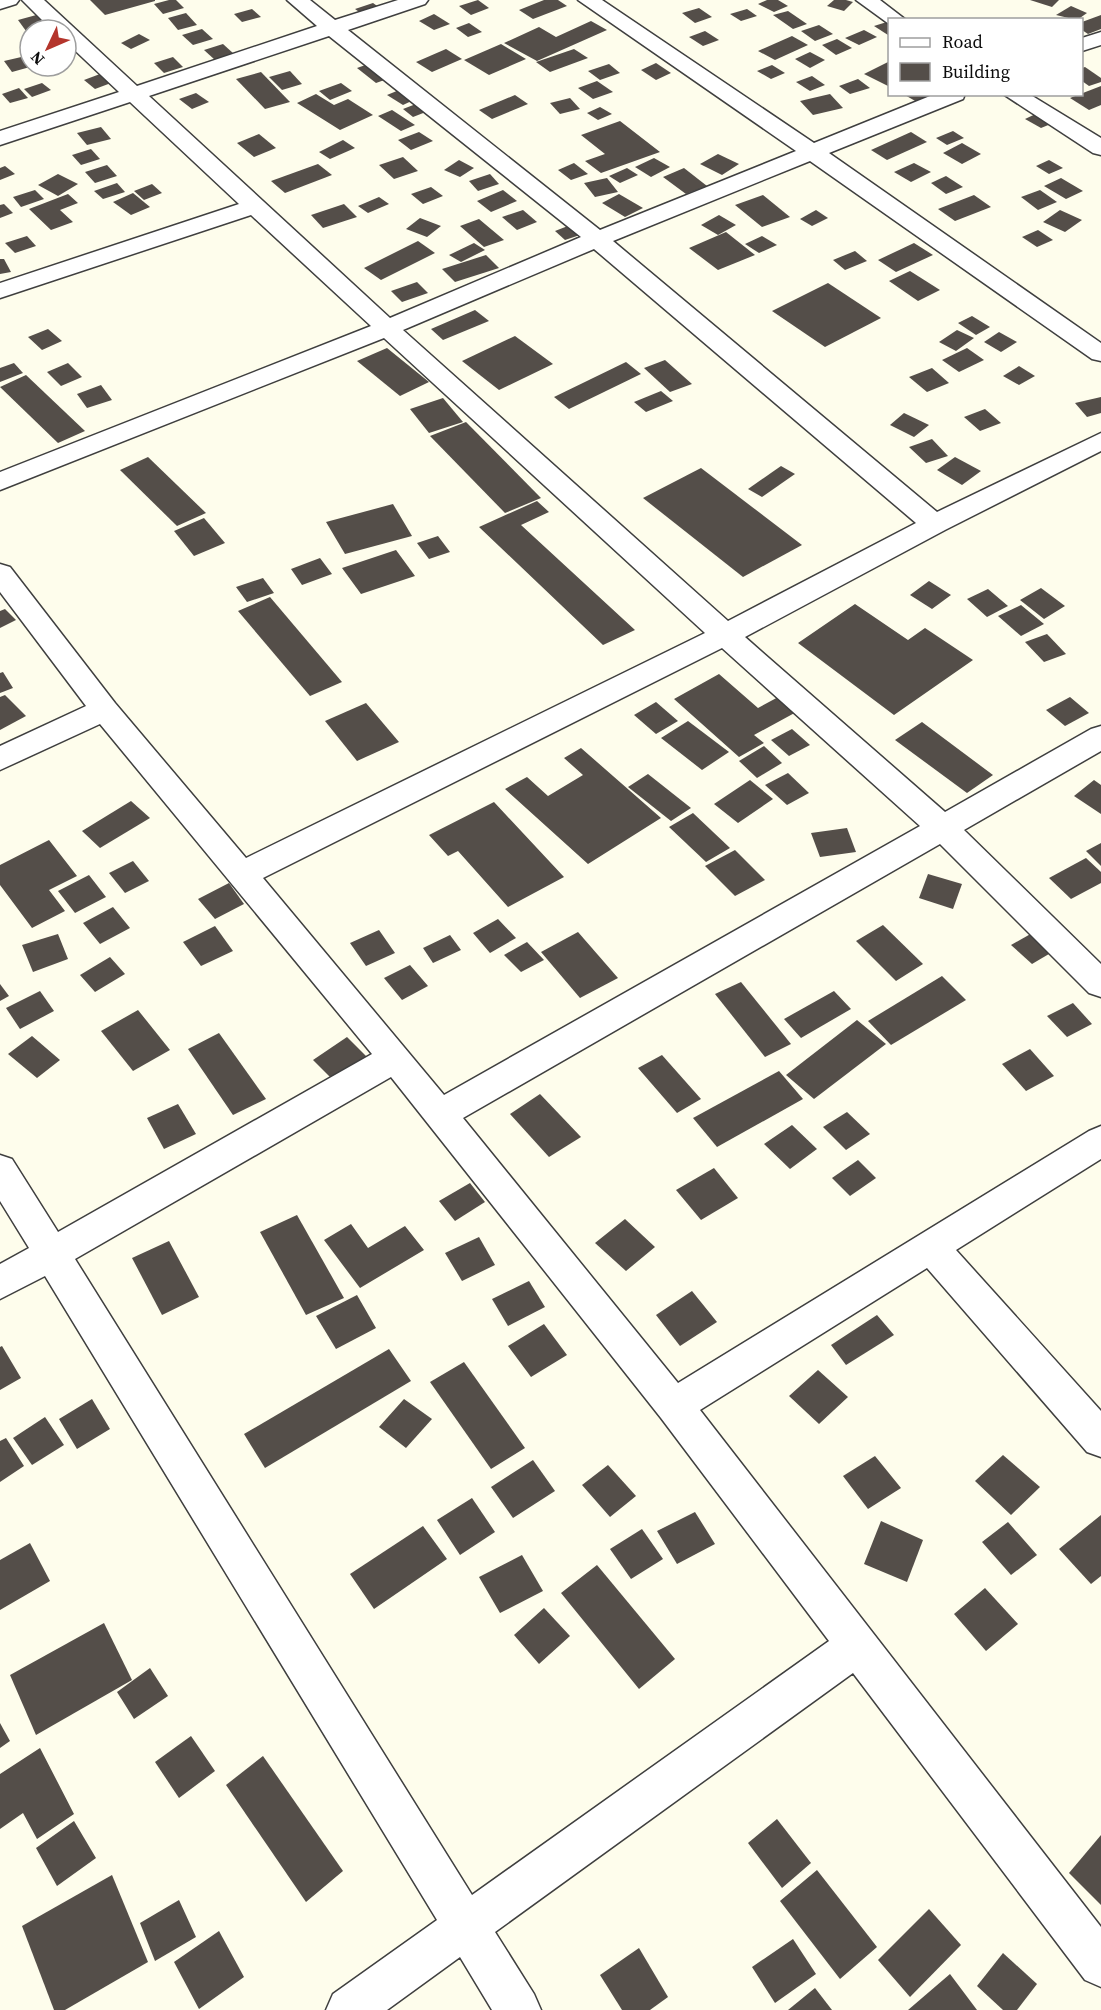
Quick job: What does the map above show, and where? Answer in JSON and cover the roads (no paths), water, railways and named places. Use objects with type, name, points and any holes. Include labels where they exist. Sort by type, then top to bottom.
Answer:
[{"type":"street","points":[[0,3],[9,0]]},
{"type":"street","points":[[32,0],[51,18]]},
{"type":"street","points":[[297,0],[331,30],[597,239],[935,524]]},
{"type":"street","points":[[0,138],[418,0]]},
{"type":"street","points":[[588,0],[811,151],[1101,354]]},
{"type":"street","points":[[866,0],[893,18]]},
{"type":"street","points":[[1083,45],[1101,38]]},
{"type":"street","points":[[78,43],[725,635],[943,828],[1101,984]]},
{"type":"street","points":[[0,482],[387,328],[597,239],[950,96]]},
{"type":"street","points":[[1016,96],[1101,148]]},
{"type":"street","points":[[0,291],[255,206]]},
{"type":"street","points":[[242,874],[725,635],[935,524],[1101,441]]},
{"type":"street","points":[[0,573],[105,710],[395,1058],[674,1406],[1101,1964]]},
{"type":"street","points":[[0,759],[105,710]]},
{"type":"street","points":[[440,1114],[1101,737]]},
{"type":"street","points":[[0,1283],[395,1058]]},
{"type":"street","points":[[674,1406],[1101,1141]]},
{"type":"street","points":[[0,1170],[518,2010]]},
{"type":"street","points":[[930,1246],[1101,1439]]},
{"type":"street","points":[[349,2010],[856,1646]]}]
